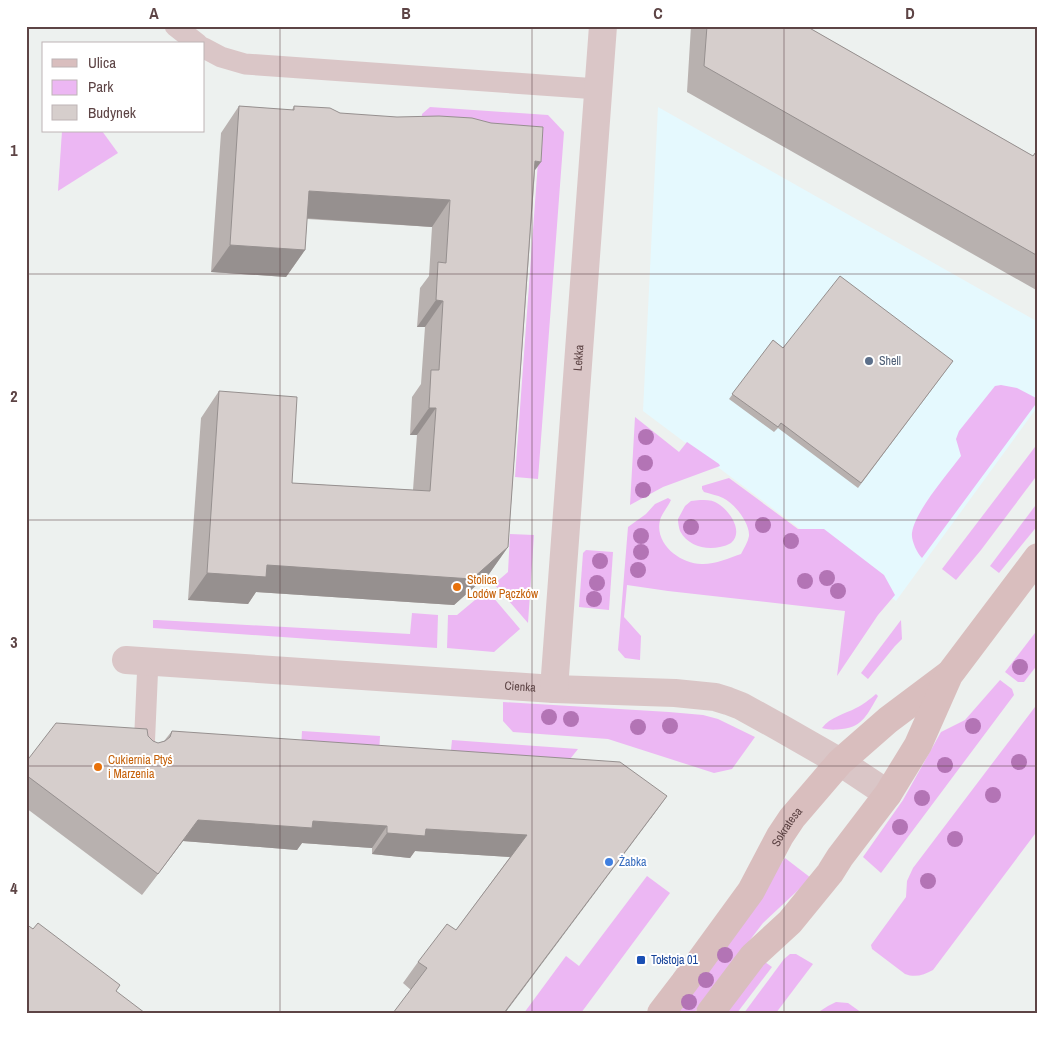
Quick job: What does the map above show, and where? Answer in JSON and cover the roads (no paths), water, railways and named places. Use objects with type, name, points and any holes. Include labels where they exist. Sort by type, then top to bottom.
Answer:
[{"type":"street","name":"Lekka","points":[[554,689],[603,26]]},
{"type":"street","name":"Sokratesa","points":[[710,1013],[753,956],[790,922],[888,794],[918,745],[950,674],[1038,557]]},
{"type":"street","name":"Cienka","points":[[137,660],[554,689],[675,693],[722,699],[741,706],[779,727],[840,762],[888,794]]},
{"type":"street","name":"Sokratesa","points":[[661,1013],[751,891],[780,836],[792,818],[840,762],[888,720],[950,674]]},
{"type":"lane","points":[[175,26],[195,42]]},
{"type":"lane","points":[[205,49],[221,57],[245,64],[598,89]]},
{"type":"lane","points":[[137,660],[144,752]]},
{"type":"place","name":"Shell","points":[[869,361]]},
{"type":"place","name":"Stolica Lodów Pączków","points":[[457,587]]},
{"type":"place","name":"Cukiernia Ptyś i Marzenia","points":[[98,767]]},
{"type":"place","name":"Żabka","points":[[609,862]]},
{"type":"place","name":"Tołstoja 01","points":[[641,960]]}]
